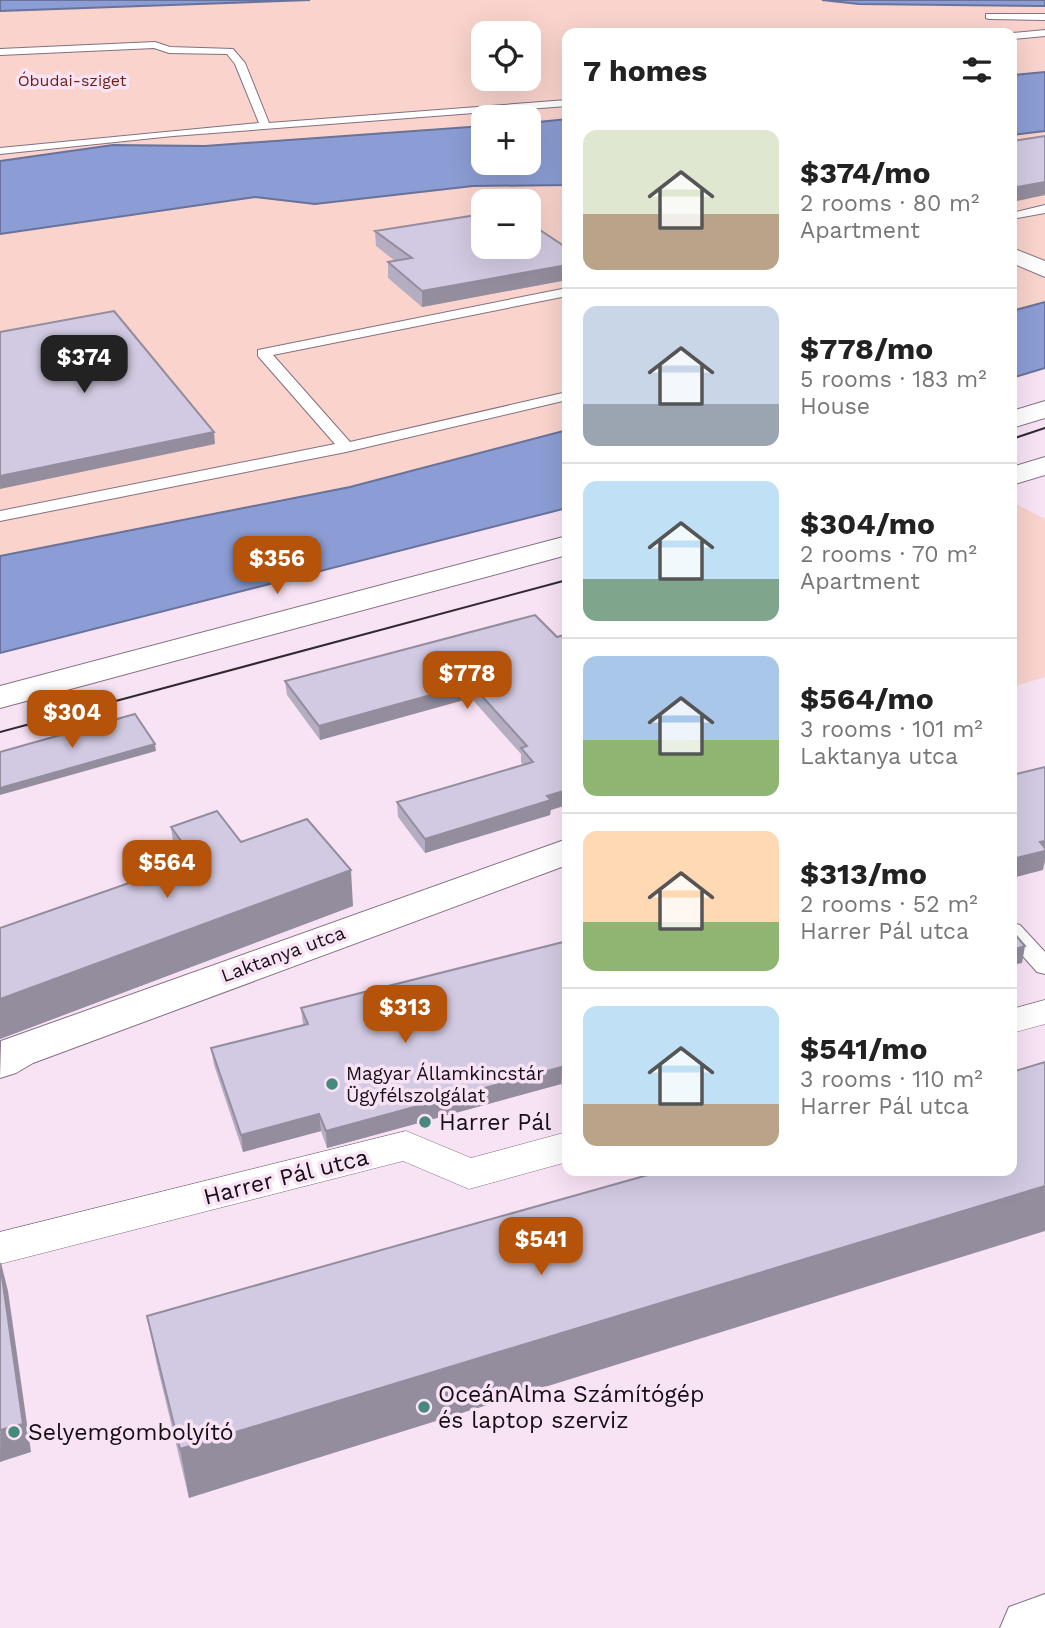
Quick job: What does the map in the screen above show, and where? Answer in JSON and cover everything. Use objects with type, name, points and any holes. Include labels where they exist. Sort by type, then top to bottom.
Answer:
[{"type":"street","points":[[1017,257],[1045,270]]},
{"type":"street","points":[[1017,418],[1045,410]]},
{"type":"street","points":[[1017,474],[1045,466]]},
{"type":"street","points":[[1017,477],[1045,491]]},
{"type":"street","points":[[0,697],[562,546]]},
{"type":"street","name":"Laktanya utca","points":[[0,1062],[17,1052],[562,853]]},
{"type":"street","points":[[1017,1020],[1045,1012]]},
{"type":"street","name":"Harrer Pál utca","points":[[0,1248],[406,1146],[469,1174],[562,1148]]},
{"type":"street","points":[[1031,1628],[1045,1623]]},
{"type":"lane","points":[[989,16],[1045,17]]},
{"type":"lane","points":[[1017,36],[1045,33]]},
{"type":"lane","points":[[0,52],[155,45],[169,50],[229,51],[240,63],[265,126]]},
{"type":"lane","points":[[0,151],[265,126],[562,103]]},
{"type":"lane","points":[[1017,215],[1045,209]]},
{"type":"lane","points":[[346,447],[263,353],[562,293]]},
{"type":"lane","points":[[0,516],[346,447],[562,397]]},
{"type":"lane","points":[[1017,935],[1045,966]]},
{"type":"green space","name":"Óbudai-sziget","points":[[310,0],[822,0],[859,4],[1045,6],[1045,72],[1017,75],[1017,28],[562,28],[562,120],[541,122],[541,105],[471,105],[471,127],[205,146],[113,145],[0,161],[0,11]]},
{"type":"green space","points":[[1045,131],[1045,302],[1017,310],[1017,134]]},
{"type":"green space","points":[[562,185],[562,431],[181,530],[123,532],[63,543],[0,563],[0,234],[255,197],[315,204],[473,186]]},
{"type":"green space","points":[[1017,505],[1045,519],[1045,677],[1017,685]]},
{"type":"water","points":[[0,0],[310,0],[0,11]]},
{"type":"water","points":[[822,0],[1045,0],[1045,6],[859,4]]},
{"type":"water","points":[[1045,72],[1045,131],[1017,134],[1017,75]]},
{"type":"water","points":[[562,120],[562,185],[473,186],[315,204],[255,197],[0,234],[0,161],[113,145],[205,146],[471,127],[471,175],[541,175],[541,122]]},
{"type":"water","points":[[1045,302],[1045,368],[1017,376],[1017,310]]},
{"type":"water","points":[[562,431],[562,509],[0,653],[0,556],[350,487]]},
{"type":"building","points":[[1045,136],[1045,182],[1017,187],[1017,140]]},
{"type":"building","points":[[471,216],[471,259],[541,259],[541,231],[562,245],[562,266],[422,291],[388,262],[412,258],[375,231]]},
{"type":"building","points":[[114,311],[214,432],[0,476],[0,332]]},
{"type":"building","points":[[535,615],[557,637],[562,636],[562,792],[547,796],[551,800],[425,839],[397,802],[533,762],[521,748],[527,746],[471,684],[319,726],[285,681]]},
{"type":"building","points":[[135,714],[155,744],[0,788],[0,752]]},
{"type":"building","points":[[1045,767],[1045,841],[1040,842],[1045,851],[1017,858],[1017,774]]},
{"type":"building","points":[[217,811],[241,842],[307,819],[351,870],[0,999],[0,928],[195,860],[171,827]]},
{"type":"building","points":[[1017,937],[1025,946],[1017,948]]},
{"type":"building","points":[[562,942],[562,1067],[326,1131],[319,1114],[241,1135],[211,1048],[308,1024],[301,1008]]},
{"type":"building","points":[[1045,1062],[1045,1186],[180,1449],[147,1316],[644,1176],[1017,1176],[1017,1070]]},
{"type":"building","points":[[0,1263],[23,1424],[0,1430]]},
{"type":"tram line","points":[[1017,437],[1045,428]]},
{"type":"tram line","points":[[0,732],[562,581]]},
{"type":"place","name":"Magyar Államkincstár Ügyfélszolgálat","points":[[332,1084]]},
{"type":"place","name":"Harrer Pál","points":[[425,1122]]},
{"type":"place","name":"OceánAlma Számítógép és laptop szerviz","points":[[424,1407]]},
{"type":"place","name":"Selyemgombolyító","points":[[14,1432]]}]
